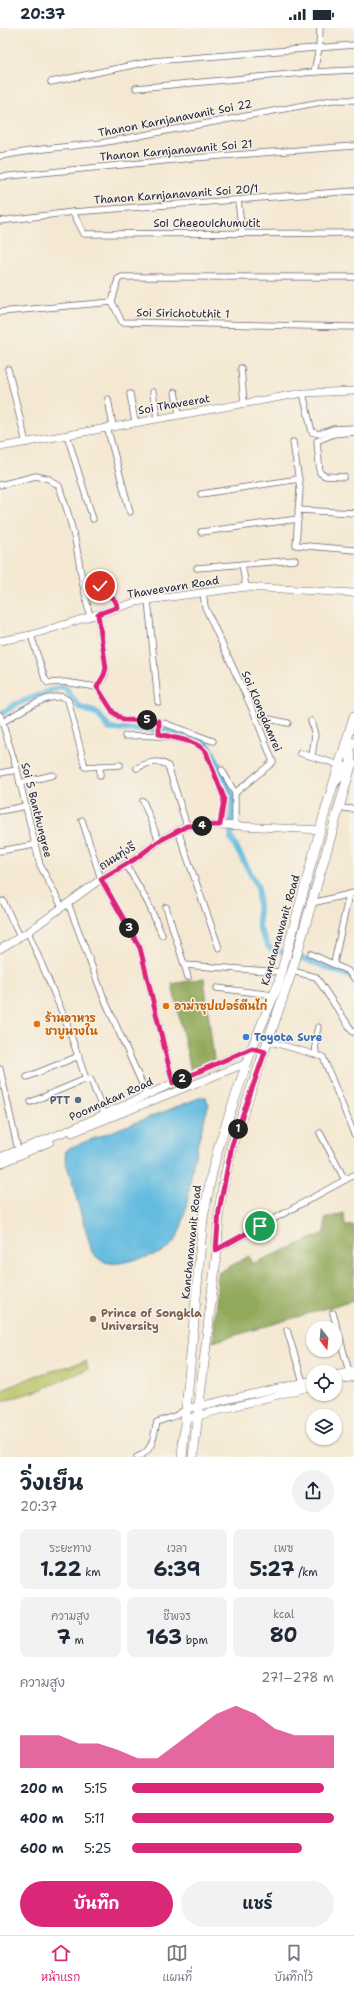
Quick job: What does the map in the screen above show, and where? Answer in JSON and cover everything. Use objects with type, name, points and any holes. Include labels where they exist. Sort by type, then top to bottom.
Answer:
[{"type":"main road","name":"Kanchanawanit Road","points":[[182,1457],[207,1194],[220,1142],[252,1048],[274,995],[299,944],[312,902],[338,808],[353,765],[350,748],[354,716]]},
{"type":"main road","name":"Kanchanawanit Road","points":[[193,1457],[219,1211],[232,1145],[265,1052],[287,969],[290,942],[334,784],[340,765],[350,748],[354,735]]},
{"type":"main road","points":[[334,784],[344,772],[353,765]]},
{"type":"main road","points":[[344,789],[354,777]]},
{"type":"main road","points":[[252,1048],[265,1052]]},
{"type":"main road","points":[[247,1064],[260,1067]]},
{"type":"street","points":[[314,72],[319,48],[320,28]]},
{"type":"street","points":[[51,82],[153,61],[354,45]]},
{"type":"street","points":[[136,88],[314,72],[354,70]]},
{"type":"street","name":"Thanon Karnjanavanit Soi 22","points":[[0,156],[43,149],[101,143],[332,100],[354,100]]},
{"type":"street","name":"Thanon Karnjanavanit Soi 21","points":[[0,177],[184,159],[354,146]]},
{"type":"street","name":"Thanon Karnjanavanit Soi 20/1","points":[[0,221],[73,212],[354,191]]},
{"type":"street","points":[[238,200],[242,233]]},
{"type":"street","name":"Soi Cheeouichumutit","points":[[73,212],[84,234],[354,233]]},
{"type":"street","points":[[0,312],[112,302],[118,279],[122,277],[354,277]]},
{"type":"street","name":"Soi Sirichotuthit 1","points":[[112,302],[122,322],[354,327]]},
{"type":"street","points":[[241,368],[244,403]]},
{"type":"street","points":[[8,369],[26,443]]},
{"type":"street","name":"Soi Thaveerat","points":[[0,448],[179,414],[303,393],[354,391]]},
{"type":"street","points":[[152,392],[157,418]]},
{"type":"street","points":[[175,392],[179,414]]},
{"type":"street","points":[[303,393],[312,432],[319,434],[333,429],[354,428]]},
{"type":"street","points":[[130,394],[135,422]]},
{"type":"street","points":[[108,400],[110,427],[130,512]]},
{"type":"street","points":[[344,477],[325,476],[320,473],[317,441],[333,434],[354,432]]},
{"type":"street","points":[[67,435],[93,519]]},
{"type":"street","points":[[293,442],[300,488],[296,545],[354,550]]},
{"type":"street","points":[[0,485],[41,476],[49,479],[59,486],[76,544],[82,585],[90,617]]},
{"type":"street","points":[[201,494],[299,479]]},
{"type":"street","points":[[298,510],[354,513]]},
{"type":"street","points":[[202,532],[298,519]]},
{"type":"street","points":[[197,568],[295,560]]},
{"type":"street","points":[[242,564],[246,587]]},
{"type":"street","points":[[82,585],[103,588],[115,601],[118,607]]},
{"type":"street","name":"Thaveevarn Road","points":[[0,642],[31,635],[118,607],[148,600],[203,592],[246,587],[354,593]]},
{"type":"street","name":"Soi Klongdamrei","points":[[203,592],[205,607],[254,713],[273,762],[235,793]]},
{"type":"street","points":[[148,600],[158,702]]},
{"type":"street","points":[[97,687],[106,668],[98,614]]},
{"type":"street","points":[[31,635],[45,679],[48,683],[64,682],[97,687],[113,712],[123,720],[159,723],[212,741]]},
{"type":"street","points":[[3,722],[30,706],[63,696],[68,700],[85,767],[120,765]]},
{"type":"street","name":"Soi 5 Banthungree","points":[[0,715],[17,770],[40,865],[65,905],[148,1098]]},
{"type":"street","points":[[269,719],[288,723]]},
{"type":"street","points":[[311,721],[315,735],[312,756]]},
{"type":"street","points":[[159,723],[159,733]]},
{"type":"street","points":[[125,736],[159,733],[199,746],[205,750],[224,798],[224,825]]},
{"type":"street","name":"Soi Klongdamrei","points":[[300,753],[340,765],[353,765]]},
{"type":"street","points":[[137,768],[150,762],[163,763],[168,766],[187,826],[224,825],[321,830]]},
{"type":"street","points":[[100,766],[100,776]]},
{"type":"street","points":[[0,773],[17,770]]},
{"type":"street","points":[[222,770],[235,793],[235,826]]},
{"type":"street","points":[[20,783],[53,775]]},
{"type":"street","points":[[143,801],[159,841]]},
{"type":"street","points":[[0,812],[26,806]]},
{"type":"street","points":[[338,808],[354,809]]},
{"type":"street","points":[[82,820],[101,879],[140,948],[173,1083]]},
{"type":"street","name":"ถนนทุ่งรี","points":[[0,949],[28,932],[101,879],[159,841],[187,826]]},
{"type":"street","points":[[178,832],[219,948]]},
{"type":"street","points":[[0,851],[34,845]]},
{"type":"street","points":[[126,864],[139,885],[162,935]]},
{"type":"street","points":[[312,902],[351,894],[334,963]]},
{"type":"street","points":[[3,901],[20,937]]},
{"type":"street","points":[[166,907],[188,977]]},
{"type":"street","points":[[28,932],[65,1019],[86,1079]]},
{"type":"street","points":[[311,954],[334,963],[348,971],[354,978]]},
{"type":"street","points":[[184,965],[287,969],[316,977],[353,1032]]},
{"type":"street","points":[[217,988],[274,995]]},
{"type":"street","points":[[316,1054],[315,1040],[318,1027]]},
{"type":"street","points":[[268,1041],[316,1054],[324,1059],[354,1134]]},
{"type":"street","name":"Poonnakan Road","points":[[0,1164],[148,1098],[173,1083],[252,1048]]},
{"type":"street","points":[[27,1077],[79,1056]]},
{"type":"street","name":"Poonnakan Road","points":[[0,1157],[62,1133],[104,1113],[247,1064]]},
{"type":"street","points":[[0,1069],[18,1150]]},
{"type":"street","points":[[31,1102],[86,1079],[91,1080],[104,1113]]},
{"type":"street","points":[[320,1133],[345,1180]]},
{"type":"street","points":[[216,1250],[354,1175]]},
{"type":"street","points":[[333,1313],[352,1373]]},
{"type":"street","points":[[287,1330],[303,1382]]},
{"type":"street","points":[[342,1374],[352,1373]]},
{"type":"street","points":[[342,1378],[352,1373]]},
{"type":"street","points":[[137,1457],[147,1452],[152,1444],[157,1422],[172,1418],[186,1409],[306,1381]]},
{"type":"street","points":[[172,1418],[179,1420],[197,1417],[306,1388]]},
{"type":"green space","points":[[204,978],[214,1060],[191,1071],[172,984]]},
{"type":"green space","points":[[344,1213],[345,1226],[354,1225],[354,1300],[213,1342],[218,1273],[249,1256],[252,1264],[325,1233],[325,1219]]},
{"type":"green space","points":[[86,1361],[88,1369],[40,1390],[0,1402],[0,1391],[35,1376]]},
{"type":"water","points":[[205,1097],[209,1104],[192,1170],[183,1220],[174,1242],[167,1249],[149,1256],[118,1263],[104,1262],[92,1252],[65,1159],[66,1151],[69,1148]]},
{"type":"waterway","points":[[0,715],[14,705],[59,688],[65,688],[80,708],[97,713],[110,729],[166,730],[207,744],[212,751],[233,796],[231,838],[258,887],[259,928],[269,948],[305,959],[354,979]]},
{"type":"place","name":"อาม่าซุปเปอร์ตีนไก่","points":[[166,1006]]},
{"type":"place","name":"ร้านอาหาร ชาบูนางใน","points":[[37,1024]]},
{"type":"place","name":"Toyota Sure","points":[[246,1037]]},
{"type":"place","name":"PTT","points":[[78,1100]]},
{"type":"place","name":"Prince of Songkla University","points":[[93,1319]]},
{"type":"route","points":[[100,586],[109,596],[113,598],[118,607],[98,614],[106,659],[106,668],[97,687],[113,712],[119,718],[127,721],[159,721],[159,734],[180,739],[199,746],[205,750],[223,792],[225,801],[220,825],[187,826],[159,841],[135,859],[101,879],[140,948],[173,1083],[252,1048],[265,1052],[232,1145],[219,1211],[216,1250],[260,1226]]}]
